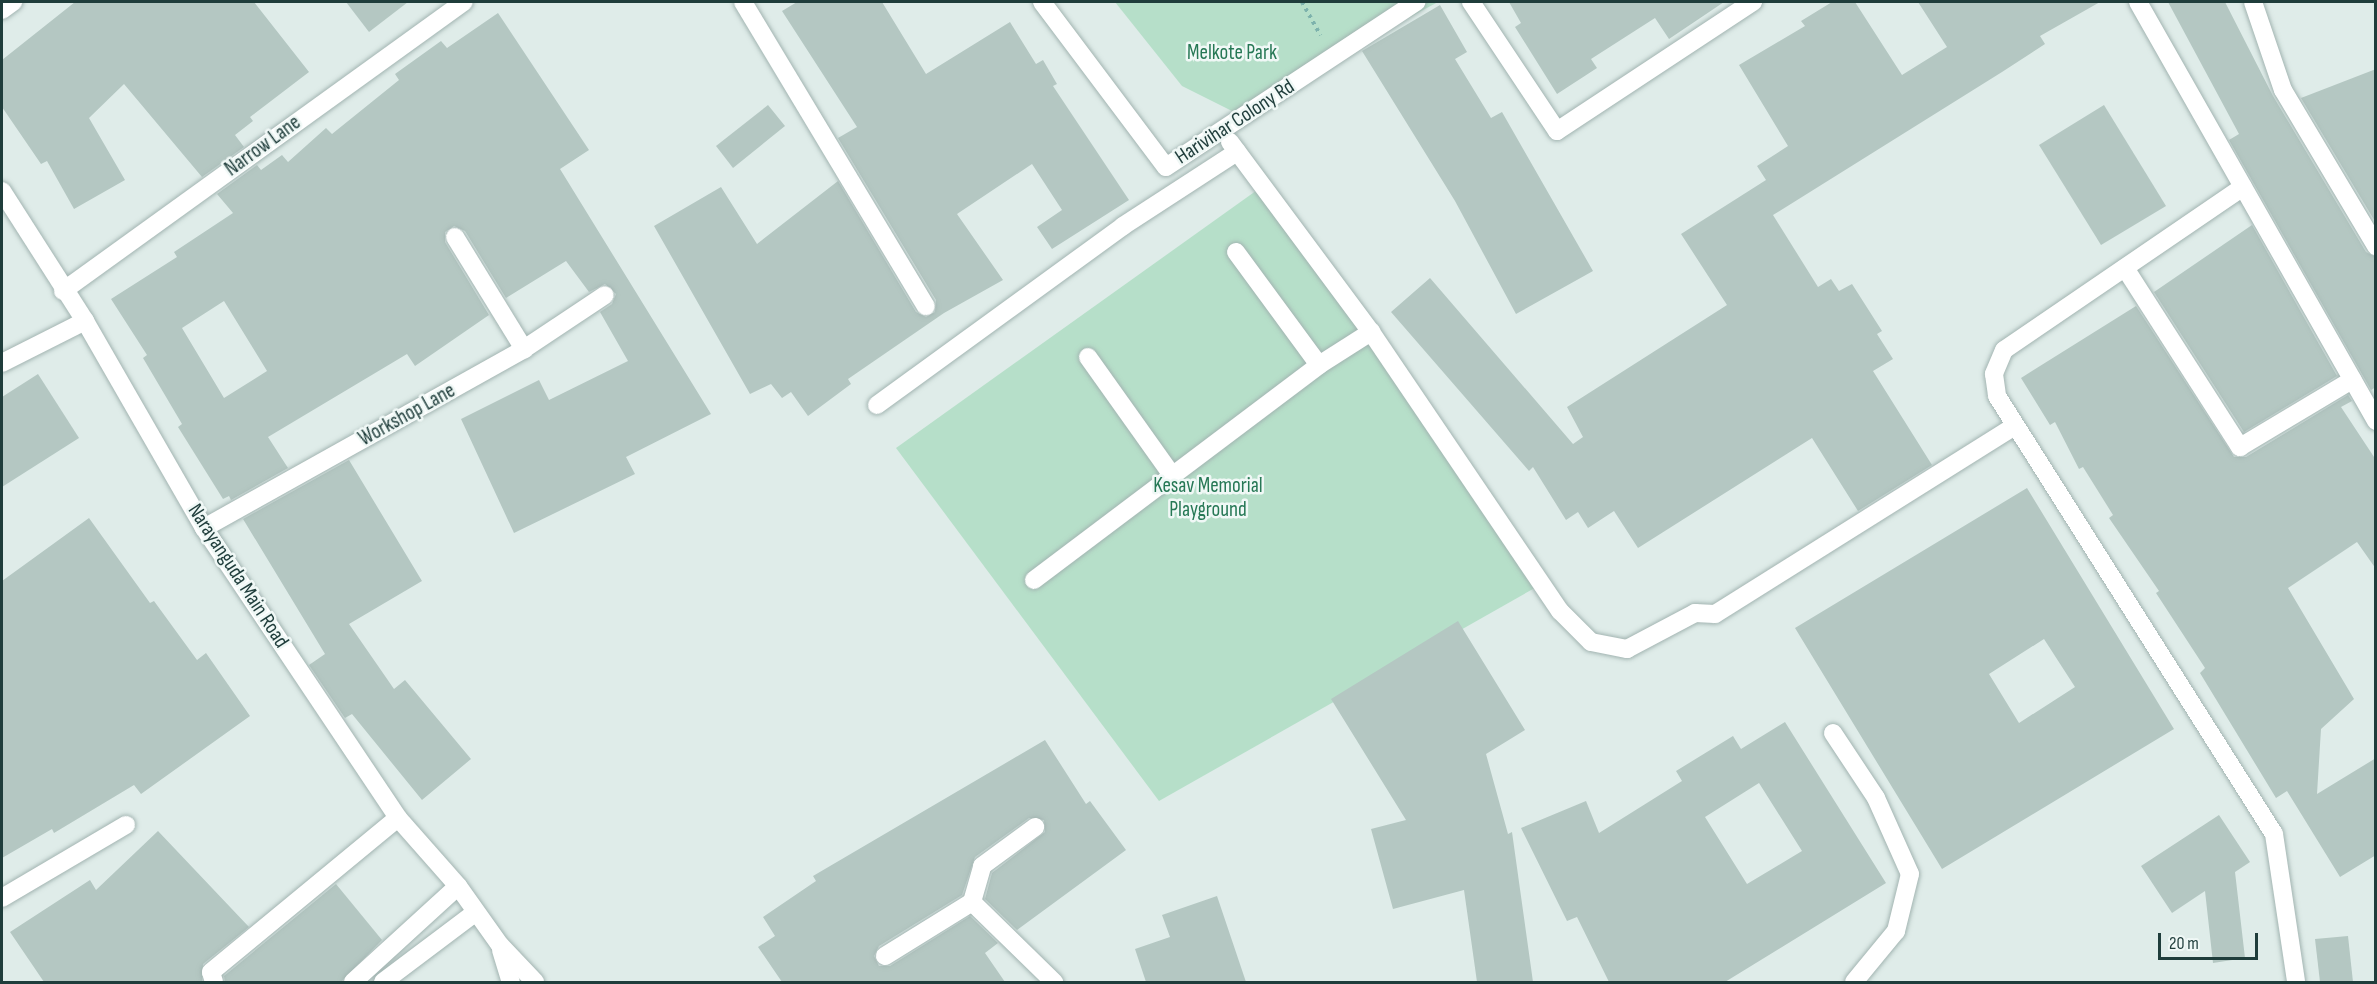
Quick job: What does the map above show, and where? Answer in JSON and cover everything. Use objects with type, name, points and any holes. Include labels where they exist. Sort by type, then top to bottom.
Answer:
[{"type":"street","points":[[2,10],[13,2]]},
{"type":"street","name":"Narrow Lane","points":[[63,291],[464,2]]},
{"type":"street","points":[[743,2],[926,306]]},
{"type":"street","name":"Harivihar Colony Rd","points":[[1042,2],[1166,167],[1332,60],[1416,2]]},
{"type":"street","points":[[1471,2],[1557,131],[1753,2]]},
{"type":"street","points":[[2138,2],[2376,422]]},
{"type":"street","points":[[2253,2],[2283,90],[2376,246]]},
{"type":"street","points":[[1222,131],[1371,332],[1560,611],[1591,642],[1627,649],[1695,613],[1716,614],[2015,426]]},
{"type":"street","points":[[877,405],[1123,226],[1237,152]]},
{"type":"street","points":[[2243,187],[2004,350],[1994,374],[1997,396],[2015,426],[2274,834],[2296,982]]},
{"type":"street","name":"Narayanguda Main Road","points":[[2,191],[63,291],[85,321],[204,528],[398,818],[458,886],[500,945],[535,982]]},
{"type":"street","points":[[455,237],[524,349]]},
{"type":"street","points":[[1236,252],[1319,365]]},
{"type":"street","points":[[2125,268],[2240,447],[2352,380]]},
{"type":"street","name":"Workshop Lane","points":[[204,528],[524,349],[605,295]]},
{"type":"street","points":[[2,363],[85,321]]},
{"type":"street","points":[[1034,580],[1319,365],[1371,332]]},
{"type":"street","points":[[1088,357],[1172,475]]},
{"type":"street","points":[[1833,733],[1876,798],[1910,874],[1896,931],[1854,982]]},
{"type":"street","points":[[214,982],[211,972],[398,818]]},
{"type":"street","points":[[2,898],[126,825]]},
{"type":"street","points":[[885,956],[972,902],[982,866],[1035,826]]},
{"type":"street","points":[[353,982],[458,886]]},
{"type":"street","points":[[972,902],[1054,982]]},
{"type":"street","points":[[383,982],[476,912]]},
{"type":"street","name":"Narayanguda Main Road","points":[[500,945],[511,982]]},
{"type":"path","points":[[1302,2],[1332,60]]},
{"type":"green space","name":"Melkote Park","points":[[1115,2],[1438,2],[1234,112],[1182,86]]},
{"type":"green space","name":"Kesav Memorial Playground","points":[[1260,188],[1540,585],[1159,801],[896,448]]},
{"type":"building","points":[[75,2],[254,2],[309,72],[250,117],[253,121],[235,135],[244,147],[202,177],[124,84],[89,118],[125,180],[74,209],[47,161],[41,164],[2,107],[2,60]]},
{"type":"building","points":[[346,2],[408,2],[369,32]]},
{"type":"building","points":[[797,2],[882,2],[926,74],[1010,22],[1036,64],[1043,60],[1057,84],[1053,86],[1129,200],[1052,249],[1037,227],[1062,210],[1032,164],[957,214],[1003,280],[944,313],[848,379],[851,384],[808,416],[791,392],[782,398],[771,384],[750,394],[654,226],[721,187],[757,244],[838,181],[916,312],[926,317],[935,312],[936,300],[838,138],[857,127],[782,11]]},
{"type":"building","points":[[1509,2],[1724,2],[1669,39],[1655,18],[1591,59],[1597,68],[1557,94],[1515,27],[1521,23]]},
{"type":"building","points":[[1832,2],[1855,2],[1902,75],[1947,47],[1918,2],[2100,2],[2040,36],[2045,44],[1773,215],[1818,287],[1831,279],[1839,291],[1852,284],[1882,331],[1877,334],[1893,359],[1873,371],[1932,465],[1858,511],[1812,438],[1638,548],[1614,511],[1588,528],[1578,512],[1566,520],[1533,467],[1529,471],[1391,312],[1430,278],[1573,444],[1583,437],[1567,407],[1727,305],[1681,234],[1766,180],[1757,166],[1788,146],[1739,65],[1805,26],[1801,21]]},
{"type":"building","points":[[2168,2],[2225,2],[2273,96],[2366,252],[2376,257],[2376,387],[2371,390],[2229,140],[2239,134]]},
{"type":"building","points":[[1440,5],[1467,52],[1455,59],[1491,118],[1502,112],[1593,271],[1516,314],[1455,201],[1362,51]]},
{"type":"building","points":[[498,13],[589,150],[560,169],[711,414],[626,457],[635,474],[514,533],[461,419],[539,380],[549,400],[628,361],[600,312],[612,304],[616,294],[605,284],[589,292],[566,261],[506,298],[465,231],[454,226],[445,232],[445,242],[489,315],[415,366],[407,354],[268,437],[288,468],[231,500],[229,496],[223,499],[178,427],[182,424],[143,358],[147,355],[111,299],[177,257],[174,252],[233,213],[217,194],[257,165],[261,170],[282,155],[288,162],[326,128],[332,134],[399,80],[395,74],[441,41],[447,48]],"holes":[[[224,301],[267,371],[224,398],[182,328]]]},
{"type":"building","points":[[2376,69],[2376,223],[2301,98]]},
{"type":"building","points":[[768,105],[785,126],[733,168],[716,146]]},
{"type":"building","points":[[2104,105],[2166,206],[2101,245],[2039,145]]},
{"type":"building","points":[[2252,225],[2337,376],[2244,432],[2154,292]]},
{"type":"building","points":[[2136,306],[2234,457],[2246,457],[2348,395],[2352,401],[2341,407],[2376,460],[2376,569],[2357,542],[2288,588],[2354,699],[2321,729],[2317,794],[2376,758],[2376,855],[2340,877],[2287,791],[2276,798],[2200,673],[2205,668],[2156,593],[2159,591],[2109,518],[2113,515],[2083,467],[2079,469],[2055,422],[2050,425],[2021,378]]},
{"type":"building","points":[[38,374],[79,438],[2,487],[2,397]]},
{"type":"building","points":[[349,460],[422,581],[349,624],[394,689],[405,680],[471,759],[422,800],[352,714],[345,718],[309,665],[325,654],[243,519]]},
{"type":"building","points":[[2027,488],[2174,729],[1942,869],[1795,628]],"holes":[[[2044,639],[2075,687],[2019,723],[1989,674]]]},
{"type":"building","points":[[89,518],[150,603],[154,601],[197,660],[206,653],[250,716],[141,794],[134,785],[54,833],[52,829],[2,858],[2,581]]},
{"type":"building","points":[[1458,621],[1525,730],[1486,754],[1508,834],[1512,832],[1533,982],[1477,982],[1464,890],[1393,909],[1371,829],[1406,820],[1331,699]]},
{"type":"building","points":[[1785,722],[1886,883],[1725,982],[1609,982],[1577,917],[1567,921],[1521,828],[1586,801],[1599,833],[1682,781],[1676,771],[1733,736],[1741,749]],"holes":[[[1759,783],[1802,851],[1747,884],[1705,817]]]},
{"type":"building","points":[[1045,740],[1086,804],[1090,801],[1126,850],[1017,930],[985,899],[992,873],[1045,832],[1044,820],[1029,818],[975,857],[962,895],[879,946],[874,956],[879,966],[890,966],[970,916],[998,943],[985,953],[1005,982],[782,982],[758,947],[775,936],[763,917],[816,881],[813,876]]},
{"type":"building","points":[[2219,815],[2250,862],[2235,872],[2245,958],[2213,963],[2205,891],[2172,913],[2141,866]]},
{"type":"building","points":[[158,831],[249,927],[203,964],[202,982],[44,982],[10,932],[90,880],[96,890]]},
{"type":"building","points":[[336,884],[382,940],[342,981],[225,982],[224,976]]},
{"type":"building","points":[[1217,896],[1246,982],[1146,982],[1135,949],[1170,937],[1162,915]]},
{"type":"building","points":[[2348,936],[2353,982],[2320,982],[2315,939]]}]
